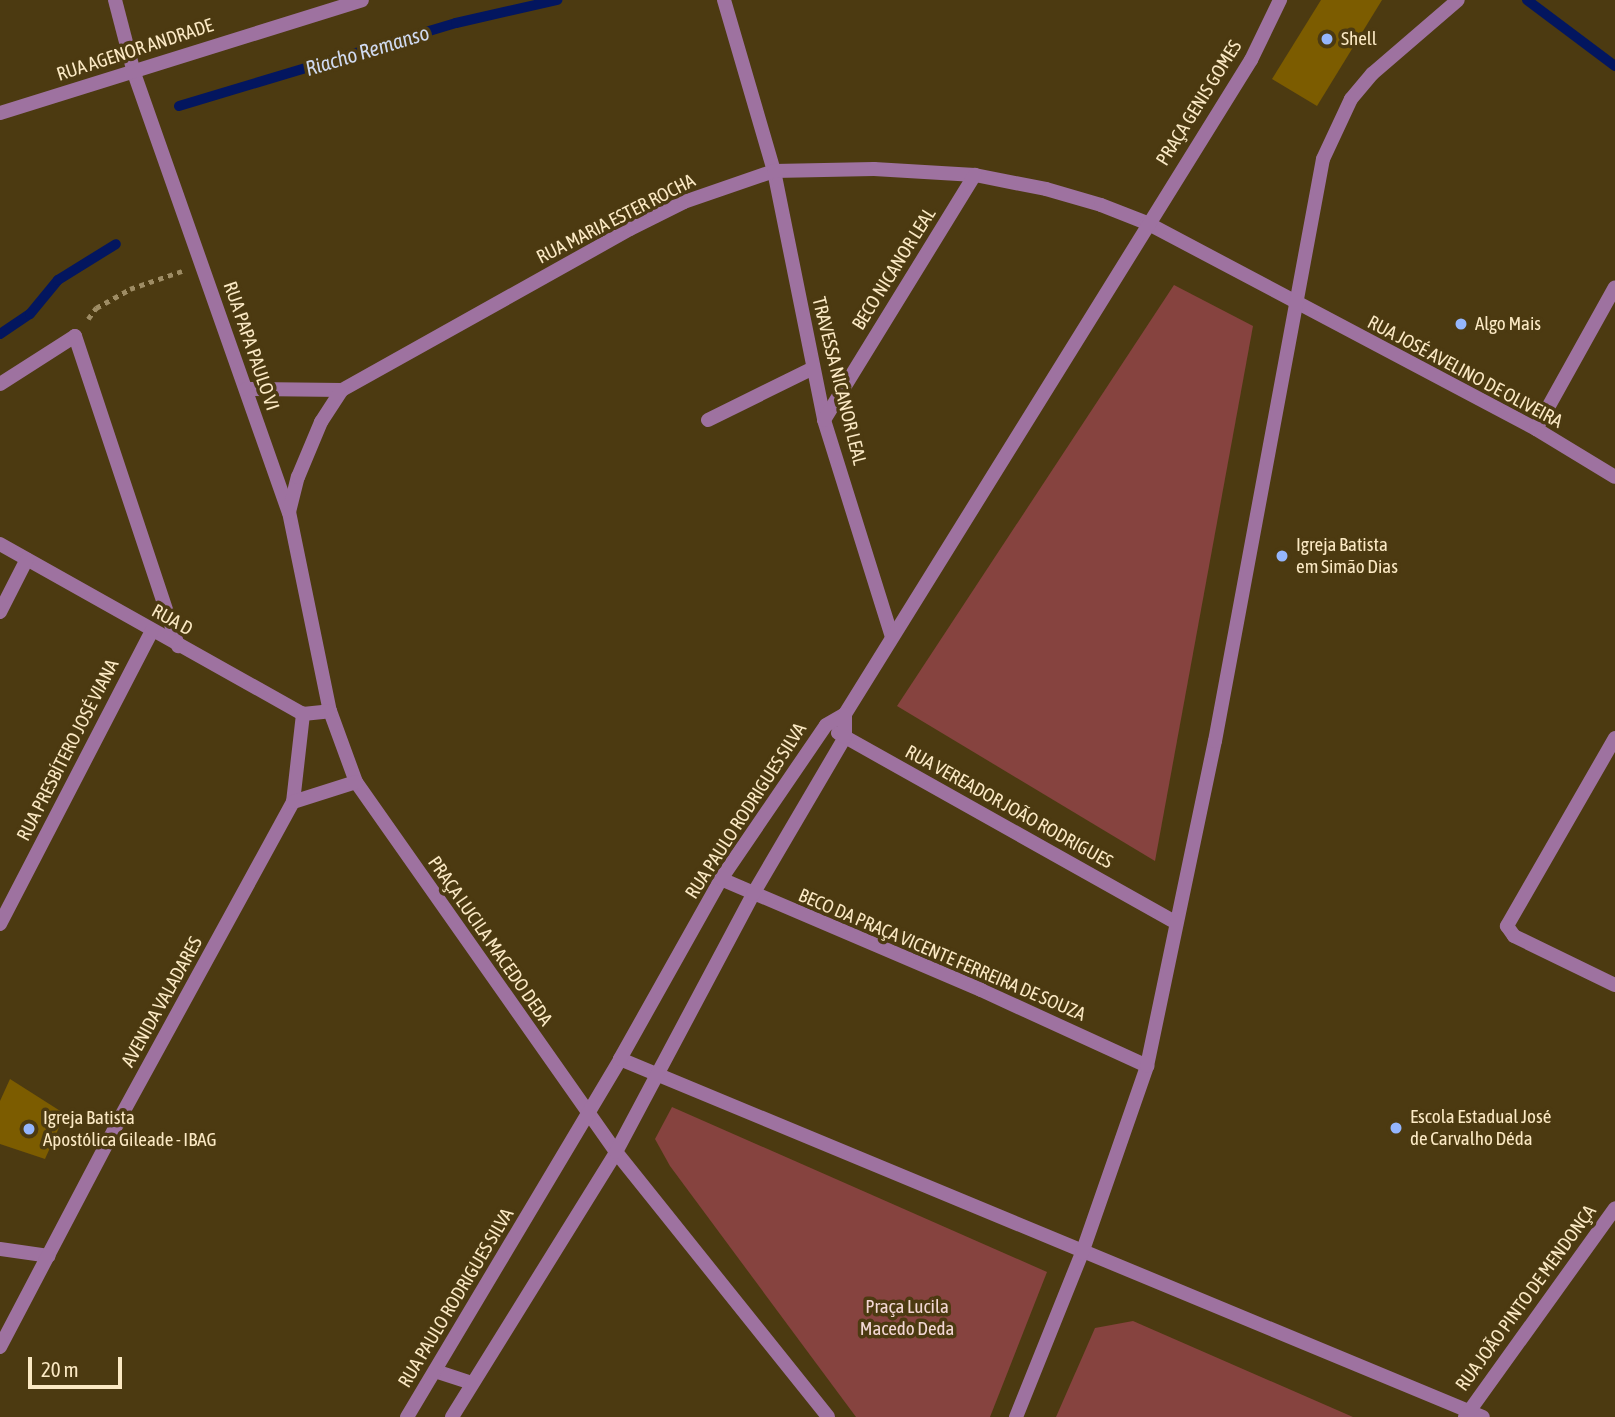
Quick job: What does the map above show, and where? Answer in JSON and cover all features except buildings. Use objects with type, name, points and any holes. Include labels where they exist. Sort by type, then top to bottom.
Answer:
[{"type":"street","name":"RUA PAPA PAULO VI","points":[[115,0],[134,73],[289,512],[330,711]]},
{"type":"street","name":"RUA AGENOR ANDRADE","points":[[0,113],[134,73],[277,24],[362,0]]},
{"type":"street","name":"TRAVESSA NICANOR LEAL","points":[[724,0],[774,171],[824,420],[892,637]]},
{"type":"street","name":"PRAÇA GENIS GOMES","points":[[845,714],[1147,223],[1251,60],[1280,0]]},
{"type":"street","points":[[1016,1417],[1082,1253],[1147,1066],[1214,741],[1323,159],[1351,99],[1372,74],[1458,0]]},
{"type":"street","name":"RUA MARIA ESTER ROCHA","points":[[246,389],[342,390],[652,218],[684,202],[774,171],[848,168],[975,175],[1046,188],[1147,223]]},
{"type":"street","name":"BECO NICANOR LEAL","points":[[824,420],[975,175]]},
{"type":"street","name":"RUA JOSÉ AVELINO DE OLIVEIRA","points":[[1147,223],[1295,304],[1536,429],[1615,477]]},
{"type":"street","points":[[1536,429],[1615,288]]},
{"type":"street","points":[[0,384],[75,336],[178,646]]},
{"type":"street","points":[[708,419],[813,368]]},
{"type":"street","points":[[289,512],[298,477],[321,422],[342,390]]},
{"type":"street","name":"RUA D","points":[[0,544],[178,646],[303,713]]},
{"type":"street","points":[[0,612],[27,559]]},
{"type":"street","name":"RUA PRESBÍTERO JOSÉ VIANA","points":[[0,924],[152,631]]},
{"type":"street","points":[[330,711],[356,782],[293,802],[303,713],[330,711]]},
{"type":"street","points":[[452,1417],[616,1153],[753,894],[845,737],[845,714]]},
{"type":"street","name":"RUA PAULO RODRIGUES SILVA","points":[[407,1417],[589,1114],[721,879],[826,725],[845,714]]},
{"type":"street","name":"RUA VEREADOR JOÃO RODRIGUES","points":[[826,725],[1175,922]]},
{"type":"street","points":[[1615,738],[1507,926],[1514,936],[1615,985]]},
{"type":"street","name":"PRAÇA LUCILA MACEDO DEDA","points":[[356,782],[616,1153],[828,1417]]},
{"type":"street","name":"AVENIDA VALADARES","points":[[0,1347],[120,1118],[293,802]]},
{"type":"street","name":"BECO DA PRAÇA VICENTE FERREIRA DE SOUZA","points":[[721,879],[981,990],[1147,1066]]},
{"type":"street","points":[[621,1059],[1472,1415]]},
{"type":"street","name":"RUA JOÃO PINTO DE MENDONÇA","points":[[1472,1415],[1615,1208]]},
{"type":"street","points":[[0,1249],[49,1256]]},
{"type":"street","points":[[435,1370],[472,1383]]},
{"type":"path","points":[[75,336],[96,308],[130,289],[202,265]]},
{"type":"green space","points":[[1174,285],[1253,326],[1155,861],[897,706]]},
{"type":"green space","name":"Praça Lucila Macedo Deda","points":[[672,1107],[1047,1272],[990,1417],[856,1417],[670,1166],[655,1139]]},
{"type":"green space","points":[[1133,1321],[1353,1417],[1056,1417],[1095,1328]]},
{"type":"waterway","name":"Riacho Remanso","points":[[179,106],[456,23],[557,0]]},
{"type":"waterway","name":"Riacho Remanso","points":[[1527,0],[1615,66]]},
{"type":"waterway","name":"Riacho Remanso","points":[[0,334],[30,314],[58,280],[116,244]]},
{"type":"place","name":"Shell","points":[[1327,39]]},
{"type":"place","name":"Algo Mais","points":[[1461,324]]},
{"type":"place","name":"Igreja Batista em Simão Dias","points":[[1282,556]]},
{"type":"place","name":"Escola Estadual José de Carvalho Déda","points":[[1396,1128]]},
{"type":"place","name":"Igreja Batista Apostólica Gileade - IBAG","points":[[29,1129]]}]
